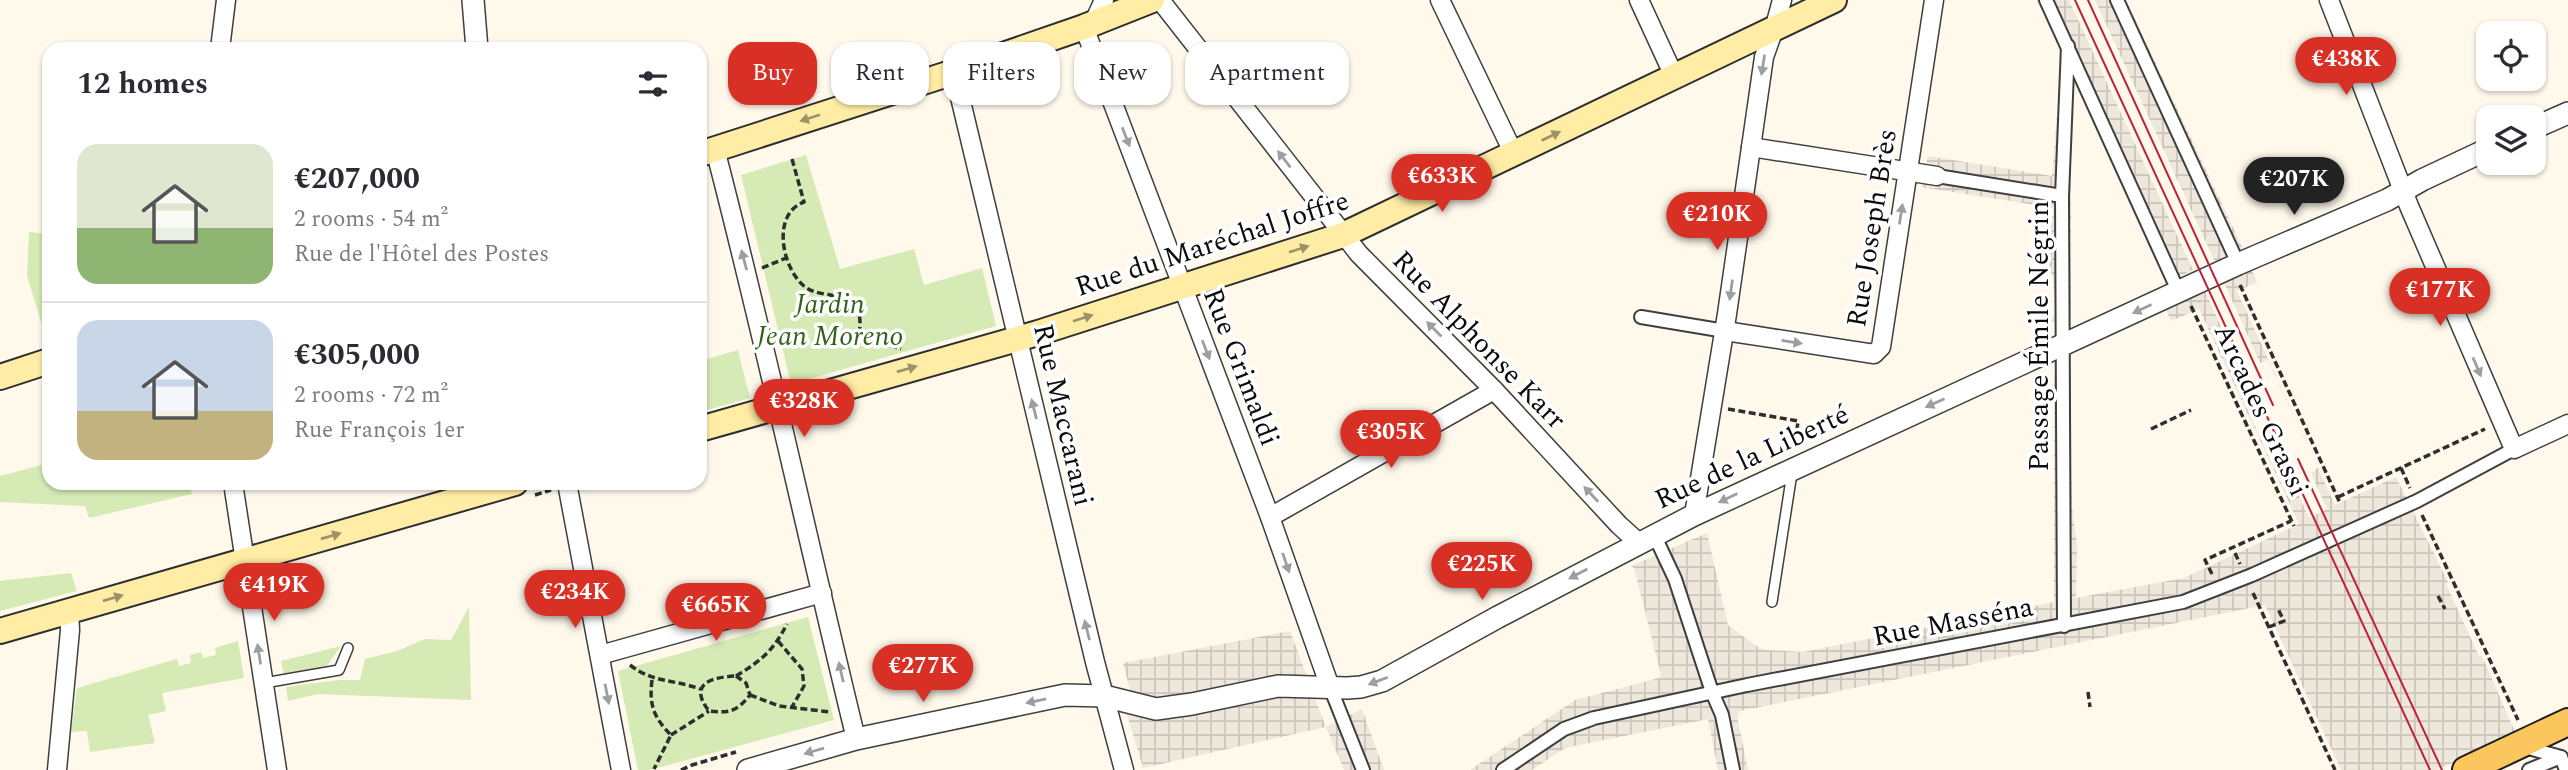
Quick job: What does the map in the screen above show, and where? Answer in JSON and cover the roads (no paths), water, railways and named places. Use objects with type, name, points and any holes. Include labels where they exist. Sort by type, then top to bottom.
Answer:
[{"type":"main road","points":[[1042,42],[1152,0]]},
{"type":"main road","name":"Rue du Maréchal Joffre","points":[[707,427],[1017,338],[1343,235],[1834,0]]},
{"type":"main road","points":[[708,151],[943,76]]},
{"type":"main road","points":[[0,376],[42,363]]},
{"type":"main road","points":[[0,631],[491,490]]},
{"type":"main road","points":[[2466,770],[2568,722]]},
{"type":"street","points":[[221,42],[226,0]]},
{"type":"street","points":[[473,0],[476,42]]},
{"type":"street","points":[[1089,26],[1104,0]]},
{"type":"street","name":"Rue Alphonse Karr","points":[[1160,0],[1343,235],[1494,390],[1619,525],[1649,544]]},
{"type":"street","points":[[1440,0],[1514,154]]},
{"type":"street","points":[[1639,0],[1674,76]]},
{"type":"street","points":[[1694,515],[1764,57],[1782,0]]},
{"type":"street","name":"Rue Joseph Brès","points":[[1724,331],[1874,354],[1881,347],[1934,0]]},
{"type":"street","points":[[2046,0],[2175,284]]},
{"type":"street","points":[[2117,0],[2235,257]]},
{"type":"street","points":[[2329,0],[2403,191],[2514,449],[2568,424]]},
{"type":"street","name":"Rue Grimaldi","points":[[1089,26],[1330,687]]},
{"type":"street","name":"Passage Émile Négrin","points":[[2064,626],[2062,196],[2068,46]]},
{"type":"street","name":"Rue Maccarani","points":[[962,105],[1124,770]]},
{"type":"street","points":[[2546,123],[2568,113]]},
{"type":"street","points":[[1751,147],[2062,196]]},
{"type":"street","points":[[708,151],[747,272],[776,407],[856,739]]},
{"type":"street","name":"Rue de la Liberté","points":[[747,760],[1065,695],[1104,696],[1156,709],[1192,705],[1278,686],[1361,687],[1382,681],[1649,544],[1694,515],[1793,463],[2063,346],[2403,191],[2476,155]]},
{"type":"street","points":[[1641,317],[1724,331]]},
{"type":"street","points":[[1270,517],[1494,390]]},
{"type":"street","name":"Rue Masséna","points":[[1503,770],[1564,729],[1594,718],[1712,692],[2183,602],[2246,578],[2409,503],[2514,449]]},
{"type":"street","points":[[234,490],[277,770]]},
{"type":"street","points":[[569,490],[608,653],[621,770]]},
{"type":"street","points":[[1649,544],[1675,579],[1712,692],[1723,715],[1733,770]]},
{"type":"street","points":[[608,653],[822,593]]},
{"type":"street","points":[[57,770],[70,629],[69,611]]},
{"type":"street","points":[[1330,687],[1363,770]]},
{"type":"street","points":[[2532,749],[2564,756]]},
{"type":"street","points":[[2529,770],[2564,756]]},
{"type":"street","points":[[2564,756],[2566,770]]},
{"type":"lane","points":[[1772,601],[1793,463]]},
{"type":"lane","points":[[264,683],[339,670],[348,649]]},
{"type":"tram line","points":[[2075,0],[2430,770]]},
{"type":"tram line","points":[[2088,0],[2273,405]]},
{"type":"tram line","points":[[2298,459],[2442,770]]},
{"type":"park label","name":"Jardin Jean Moreno","points":[[830,320]]}]
